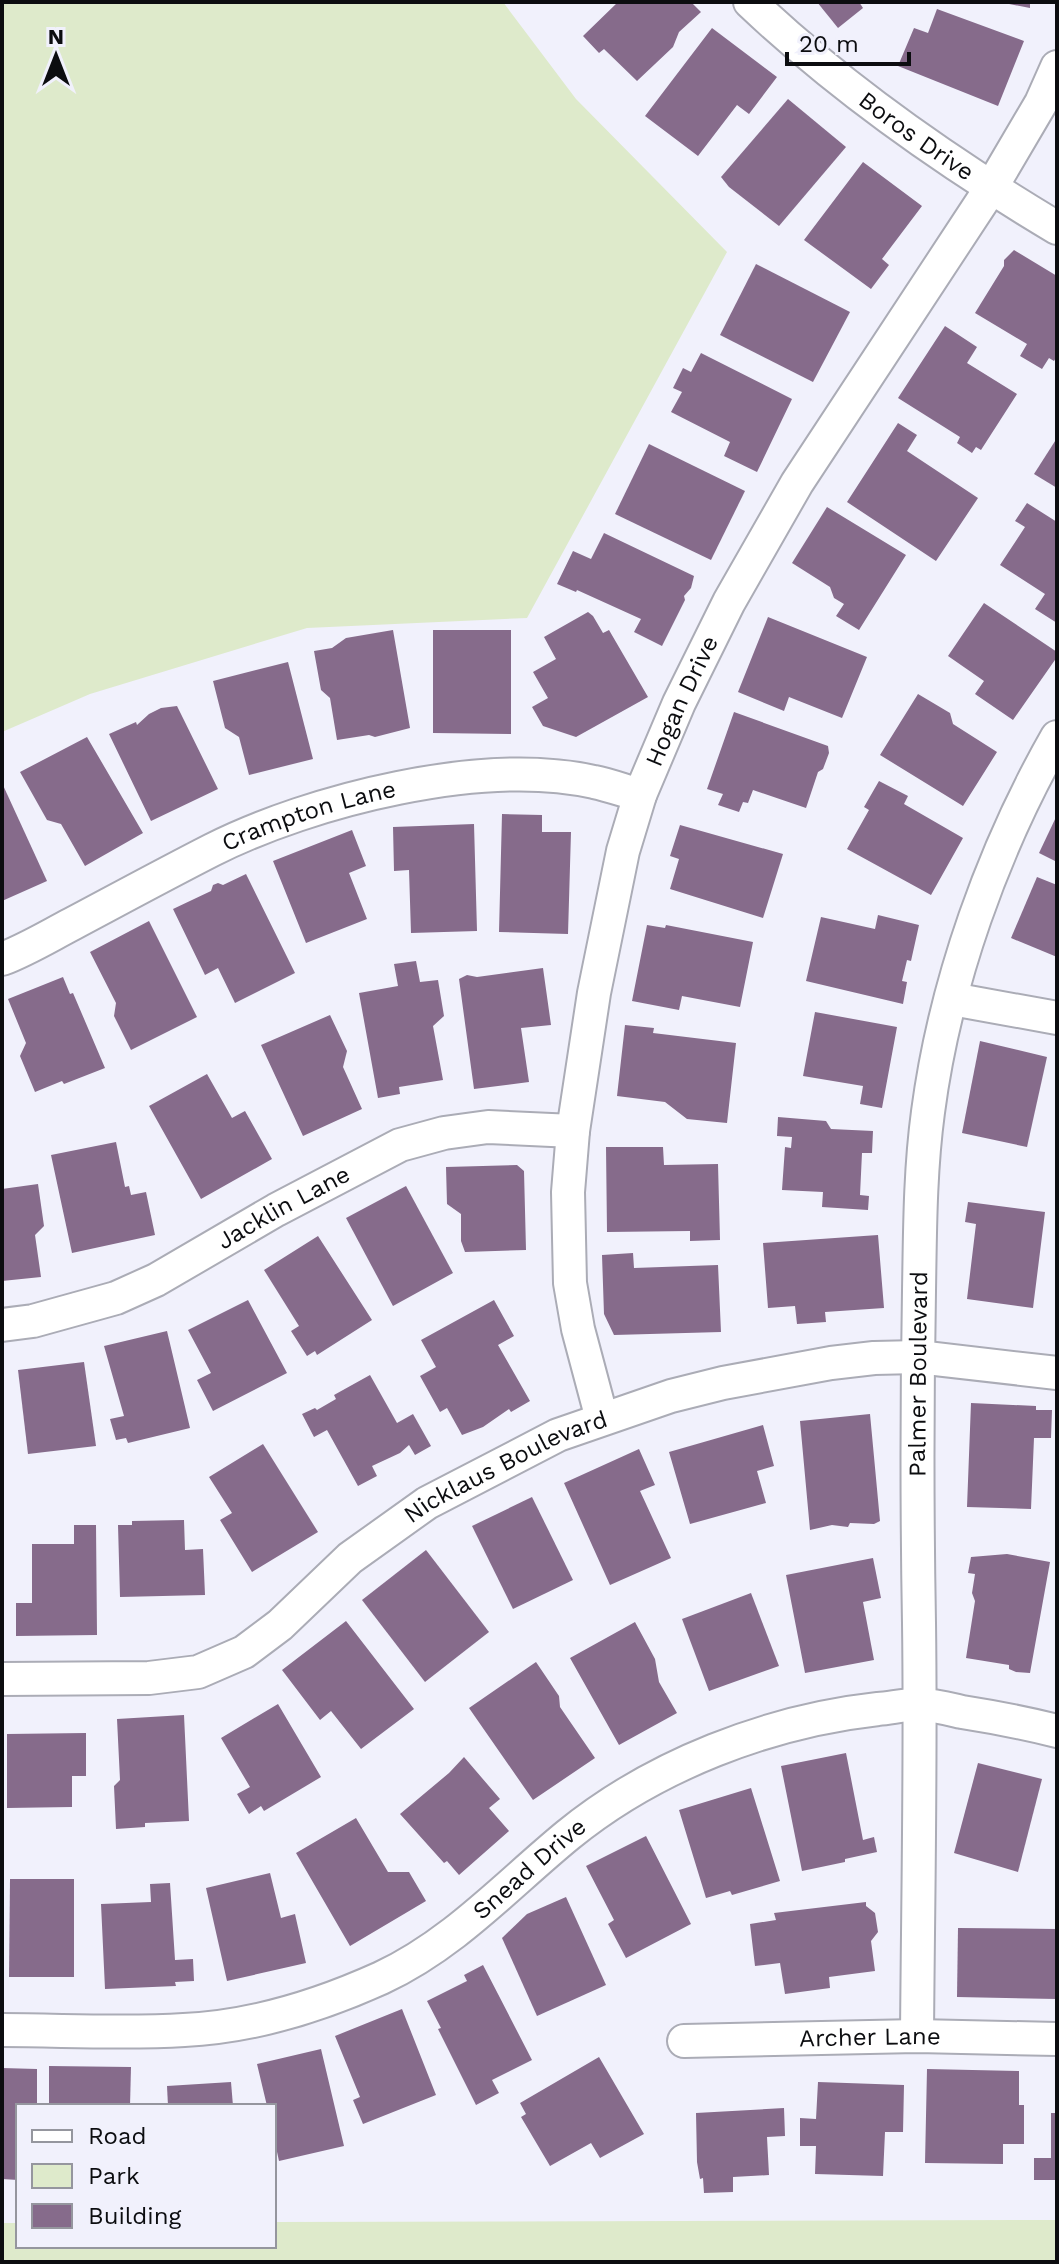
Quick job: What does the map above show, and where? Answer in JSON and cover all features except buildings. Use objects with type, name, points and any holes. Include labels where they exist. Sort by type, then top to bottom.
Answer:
[{"type":"street","name":"Boros Drive","points":[[750,2],[793,43],[870,103],[991,188],[1057,228]]},
{"type":"street","name":"Hogan Drive","points":[[602,1419],[578,1329],[570,1283],[568,1192],[573,1131],[594,993],[623,851],[640,795],[679,703],[751,562],[797,483],[991,188],[1041,103],[1057,67]]},
{"type":"street","name":"Palmer Boulevard","points":[[917,2036],[920,1704],[916,1497],[922,1165],[928,1110],[952,999],[974,922],[994,866],[1040,766],[1057,737]]},
{"type":"street","name":"Crampton Lane","points":[[2,959],[215,848],[301,813],[353,797],[453,779],[500,776],[592,781],[640,795]]},
{"type":"street","points":[[952,999],[1057,1018]]},
{"type":"street","name":"Jacklin Lane","points":[[2,1325],[33,1321],[116,1298],[156,1280],[276,1210],[400,1145],[444,1133],[488,1127],[573,1131]]},
{"type":"street","name":"Nicklaus Boulevard","points":[[2,1679],[149,1678],[198,1672],[244,1652],[280,1625],[350,1558],[427,1503],[558,1435],[723,1383],[831,1363],[918,1357],[1057,1373]]},
{"type":"street","name":"Snead Drive","points":[[2,2030],[184,2030],[285,2014],[336,1997],[385,1976],[449,1938],[568,1835],[604,1808],[653,1780],[746,1739],[838,1713],[920,1704],[1057,1731]]},
{"type":"street","name":"Archer Lane","points":[[684,2041],[917,2036],[1057,2039]]},
{"type":"green space","points":[[2,2],[503,2],[576,99],[727,252],[527,618],[307,628],[90,694],[2,732]]},
{"type":"green space","points":[[1057,2220],[1057,2262],[2,2262],[2,2223],[16,2223],[16,2248],[276,2248],[276,2222]]}]
